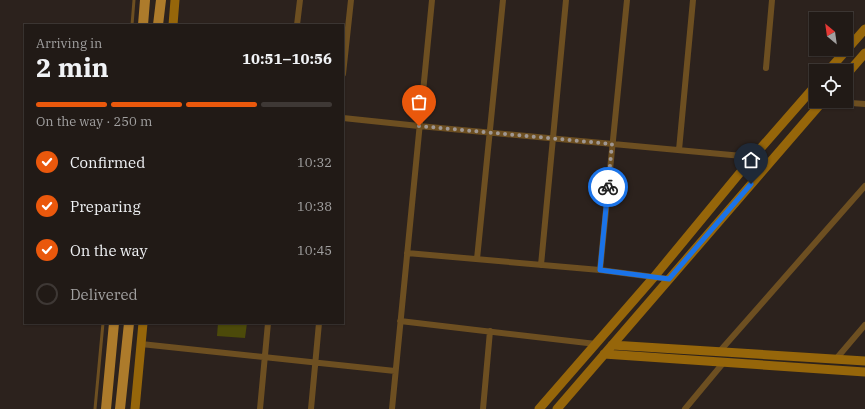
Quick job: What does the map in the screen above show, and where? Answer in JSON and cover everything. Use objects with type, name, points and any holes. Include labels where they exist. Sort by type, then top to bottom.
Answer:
[{"type":"main road","points":[[143,24],[145,0]]},
{"type":"main road","points":[[158,24],[161,0]]},
{"type":"main road","points":[[106,409],[114,324]]},
{"type":"main road","points":[[120,409],[129,324]]},
{"type":"street","points":[[173,24],[175,0]]},
{"type":"street","points":[[297,24],[300,0]]},
{"type":"street","points":[[344,63],[350,0]]},
{"type":"street","points":[[392,409],[432,0]]},
{"type":"street","points":[[477,259],[503,0]]},
{"type":"street","points":[[541,264],[566,0]]},
{"type":"street","points":[[600,270],[627,0]]},
{"type":"street","points":[[679,150],[693,0]]},
{"type":"street","points":[[766,68],[772,0]]},
{"type":"street","points":[[834,64],[865,29]]},
{"type":"street","points":[[853,67],[865,53]]},
{"type":"street","points":[[539,409],[654,277],[753,157],[809,93]]},
{"type":"street","points":[[853,103],[865,104]]},
{"type":"street","points":[[557,409],[817,108]]},
{"type":"street","points":[[344,118],[753,157]]},
{"type":"street","points":[[720,351],[863,192],[865,186]]},
{"type":"street","points":[[407,253],[541,264],[669,279]]},
{"type":"street","points":[[400,321],[596,344]]},
{"type":"street","points":[[135,409],[143,324]]},
{"type":"street","points":[[260,409],[268,324]]},
{"type":"street","points":[[311,409],[319,324]]},
{"type":"street","points":[[836,359],[865,325]]},
{"type":"street","points":[[483,409],[490,332]]},
{"type":"street","points":[[141,344],[395,371]]},
{"type":"street","points":[[612,345],[865,361]]},
{"type":"street","points":[[604,354],[865,372]]},
{"type":"street","points":[[685,409],[724,362]]},
{"type":"lane","points":[[132,24],[134,0]]},
{"type":"lane","points":[[95,409],[103,324]]},
{"type":"shaded area","points":[[218,324],[247,324],[245,338],[217,336]]},
{"type":"way so far","points":[[419,126],[612,144],[608,187]]},
{"type":"route","points":[[608,187],[600,270],[669,279],[751,184]]}]
